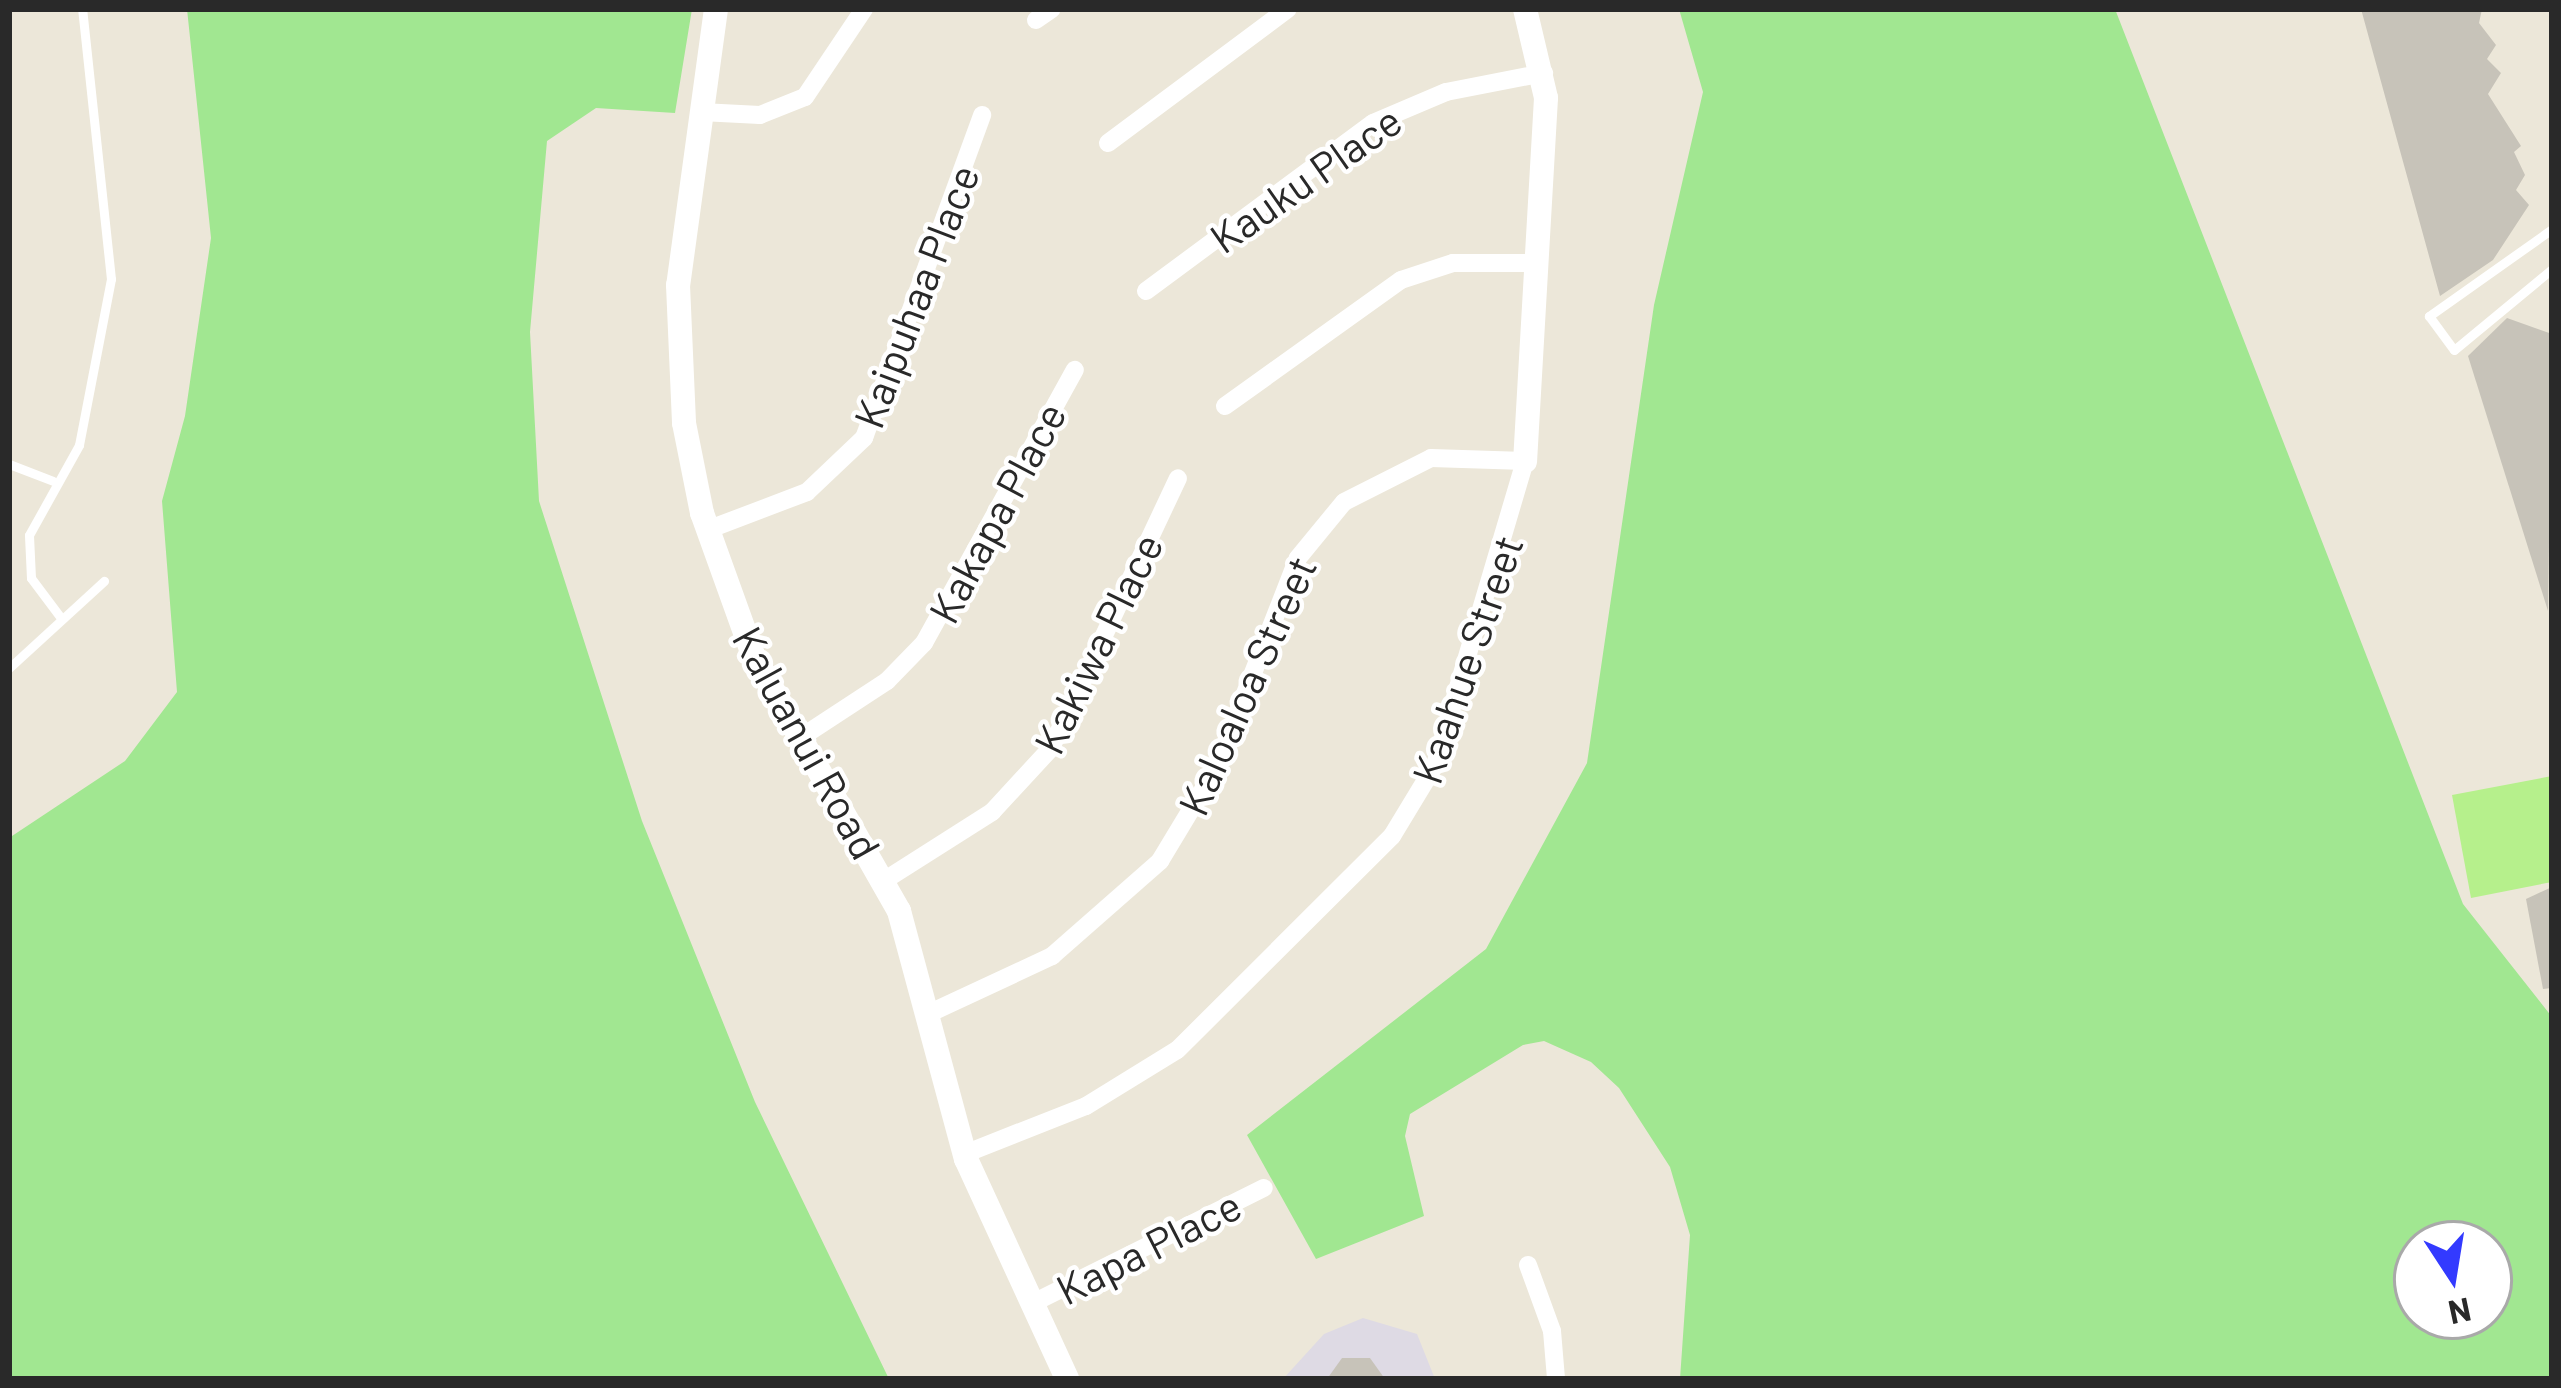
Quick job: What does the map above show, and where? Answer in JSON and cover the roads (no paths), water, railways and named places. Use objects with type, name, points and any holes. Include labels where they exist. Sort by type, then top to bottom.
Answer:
[{"type":"street","name":"Kaluanui Road","points":[[716,9],[678,331],[707,530],[753,656],[885,880],[930,1012],[964,1154],[1067,1379]]},
{"type":"street","points":[[701,112],[760,115],[805,97],[865,9]]},
{"type":"street","points":[[1108,143],[1288,9]]},
{"type":"street","name":"Kaahue Street","points":[[964,1154],[1086,1106],[1177,1050],[1392,836],[1442,746],[1525,461],[1539,262],[1544,73],[1525,9]]},
{"type":"street","name":"Kauku Place","points":[[1146,291],[1386,116],[1446,92],[1544,73]]},
{"type":"street","name":"Kaipuhaa Place","points":[[707,530],[807,493],[864,439],[982,115]]},
{"type":"street","points":[[1225,406],[1401,280],[1454,263],[1539,262]]},
{"type":"street","name":"Kakapa Place","points":[[800,738],[886,681],[924,643],[1075,370]]},
{"type":"street","name":"Kaloaloa Street","points":[[930,1012],[1052,956],[1160,861],[1216,767],[1298,558],[1344,502],[1431,458],[1525,461]]},
{"type":"street","name":"Kakiwa Place","points":[[885,880],[992,812],[1051,748],[1178,478]]},
{"type":"street","name":"Kapa Place","points":[[1031,1304],[1264,1188]]},
{"type":"street","points":[[1528,1265],[1548,1315],[1556,1379]]},
{"type":"lane","points":[[61,618],[26,557],[52,481],[79,445],[111,279],[82,9]]},
{"type":"lane","points":[[2552,229],[2429,316],[2454,350],[2552,269]]},
{"type":"lane","points":[[9,464],[52,481]]},
{"type":"lane","points":[[9,668],[104,581]]}]
